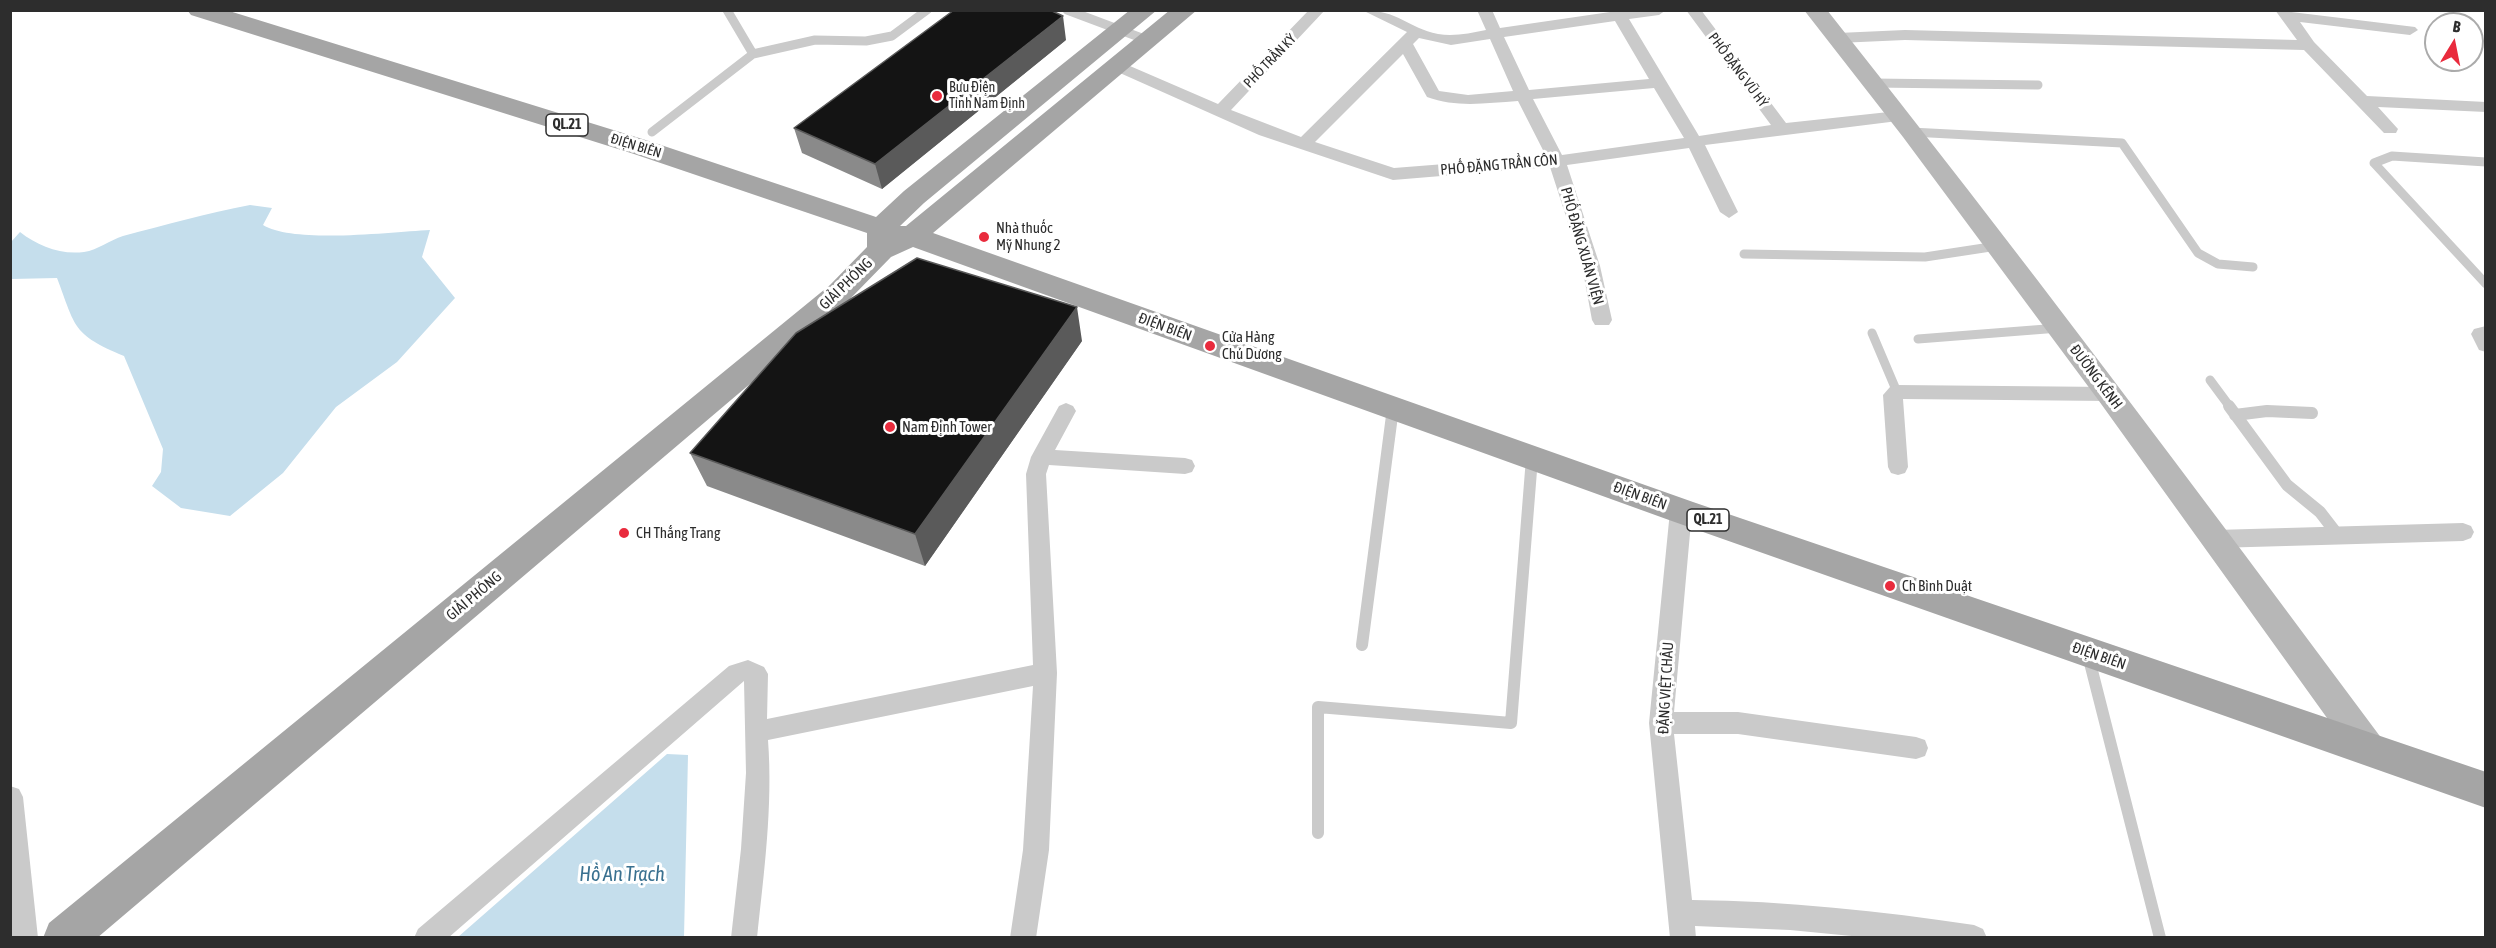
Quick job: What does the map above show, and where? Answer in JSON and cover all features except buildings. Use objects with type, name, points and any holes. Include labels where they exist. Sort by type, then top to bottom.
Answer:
[{"type":"main road","name":"ĐIỆN BIÊN","points":[[199,10],[643,148],[886,231],[924,235],[1393,408],[1681,511],[2486,790]]},
{"type":"main road","name":"ĐIỆN BIÊN","points":[[264,10],[599,118],[652,132],[886,231]]},
{"type":"main road","name":"GIẢI PHÓNG","points":[[64,938],[840,292],[886,231],[954,163],[1145,10]]},
{"type":"main road","name":"GIẢI PHÓNG","points":[[886,231],[924,235],[1147,40],[1185,10]]},
{"type":"street","name":"PHỐ TRẦN KỲ","points":[[1221,111],[1318,10]]},
{"type":"street","points":[[1370,10],[1433,38],[1451,40],[1493,33],[1559,17],[1659,10]]},
{"type":"street","name":"PHỐ ĐẶNG XUÂN VIỆN","points":[[1484,10],[1522,95],[1557,161],[1591,266],[1602,320]]},
{"type":"street","name":"PHỐ ĐẶNG VŨ HỶ","points":[[1693,10],[1782,129]]},
{"type":"street","name":"ĐƯỜNG KÊNH","points":[[1815,10],[2109,394],[2370,750]]},
{"type":"street","points":[[1618,13],[1694,141],[1729,212]]},
{"type":"street","points":[[2285,13],[2410,30]]},
{"type":"street","points":[[2285,13],[2308,45],[2390,129]]},
{"type":"street","points":[[1303,145],[1418,31]]},
{"type":"street","points":[[1838,38],[1905,35],[2308,45]]},
{"type":"street","points":[[1405,43],[1433,94],[1447,99],[1468,100],[1659,82]]},
{"type":"street","name":"PHỐ ĐẶNG TRẦN CÔN","points":[[1117,66],[1303,145],[1393,174],[1557,161],[1782,129],[1904,124]]},
{"type":"street","points":[[2362,101],[2486,107]]},
{"type":"street","points":[[2486,333],[2481,334],[2486,345]]},
{"type":"street","points":[[1898,467],[1893,395],[1897,392],[2109,394]]},
{"type":"street","points":[[1023,938],[1036,850],[1045,673],[1036,474],[1041,457],[1066,411]]},
{"type":"street","points":[[1041,457],[1185,466]]},
{"type":"street","name":"ĐẶNG VIỆT CHÂU","points":[[1681,511],[1661,723],[1681,925]]},
{"type":"street","points":[[2215,539],[2463,532]]},
{"type":"street","points":[[427,938],[703,700],[737,673],[748,670],[756,674],[755,732],[758,773],[754,849],[744,938]]},
{"type":"street","points":[[755,732],[1045,673]]},
{"type":"street","points":[[1661,723],[1738,723],[1916,748]]},
{"type":"street","points":[[10,797],[25,938]]},
{"type":"street","points":[[1681,925],[1731,913],[1892,925],[1974,938]]},
{"type":"lane","points":[[727,10],[753,54]]},
{"type":"lane","points":[[652,132],[753,54],[815,40],[866,41],[892,36],[927,10]]},
{"type":"lane","points":[[1067,10],[1120,32],[1147,40]]},
{"type":"lane","points":[[1872,83],[2038,85]]},
{"type":"lane","points":[[1904,124],[2122,143],[2153,182],[2196,253],[2225,267],[2253,267]]},
{"type":"lane","points":[[2486,162],[2392,156],[2374,163],[2486,284]]},
{"type":"lane","points":[[1744,255],[1925,257],[1997,246]]},
{"type":"lane","points":[[1918,339],[2059,328]]},
{"type":"lane","points":[[1872,333],[1897,392]]},
{"type":"lane","points":[[2210,381],[2287,485],[2320,512],[2337,534]]},
{"type":"lane","points":[[1362,645],[1393,408]]},
{"type":"lane","points":[[2235,416],[2267,411],[2312,413]]},
{"type":"lane","points":[[1318,832],[1318,707],[1511,723],[1532,458]]},
{"type":"lane","points":[[2087,652],[2160,938]]},
{"type":"water","points":[[250,205],[272,208],[263,225],[277,231],[297,234],[344,235],[430,230],[422,257],[455,298],[397,362],[336,407],[283,473],[230,516],[181,508],[152,486],[161,472],[163,449],[124,356],[94,342],[78,328],[57,278],[11,279],[11,242],[20,232],[58,251],[84,252],[123,236]]},
{"type":"water","name":"Hồ An Trạch","points":[[667,754],[688,755],[684,937],[458,937]]},
{"type":"place","name":"Bưu Điện Tỉnh Nam Định","points":[[937,96]]},
{"type":"place","name":"Nhà thuốc Mỹ Nhung 2","points":[[984,237]]},
{"type":"place","name":"Cửa Hàng Chú Dương","points":[[1210,346]]},
{"type":"place","name":"Nam Định Tower","points":[[890,427]]},
{"type":"place","name":"CH Thắng Trang","points":[[624,533]]},
{"type":"place","name":"Ch Bình Duật","points":[[1890,586]]}]
